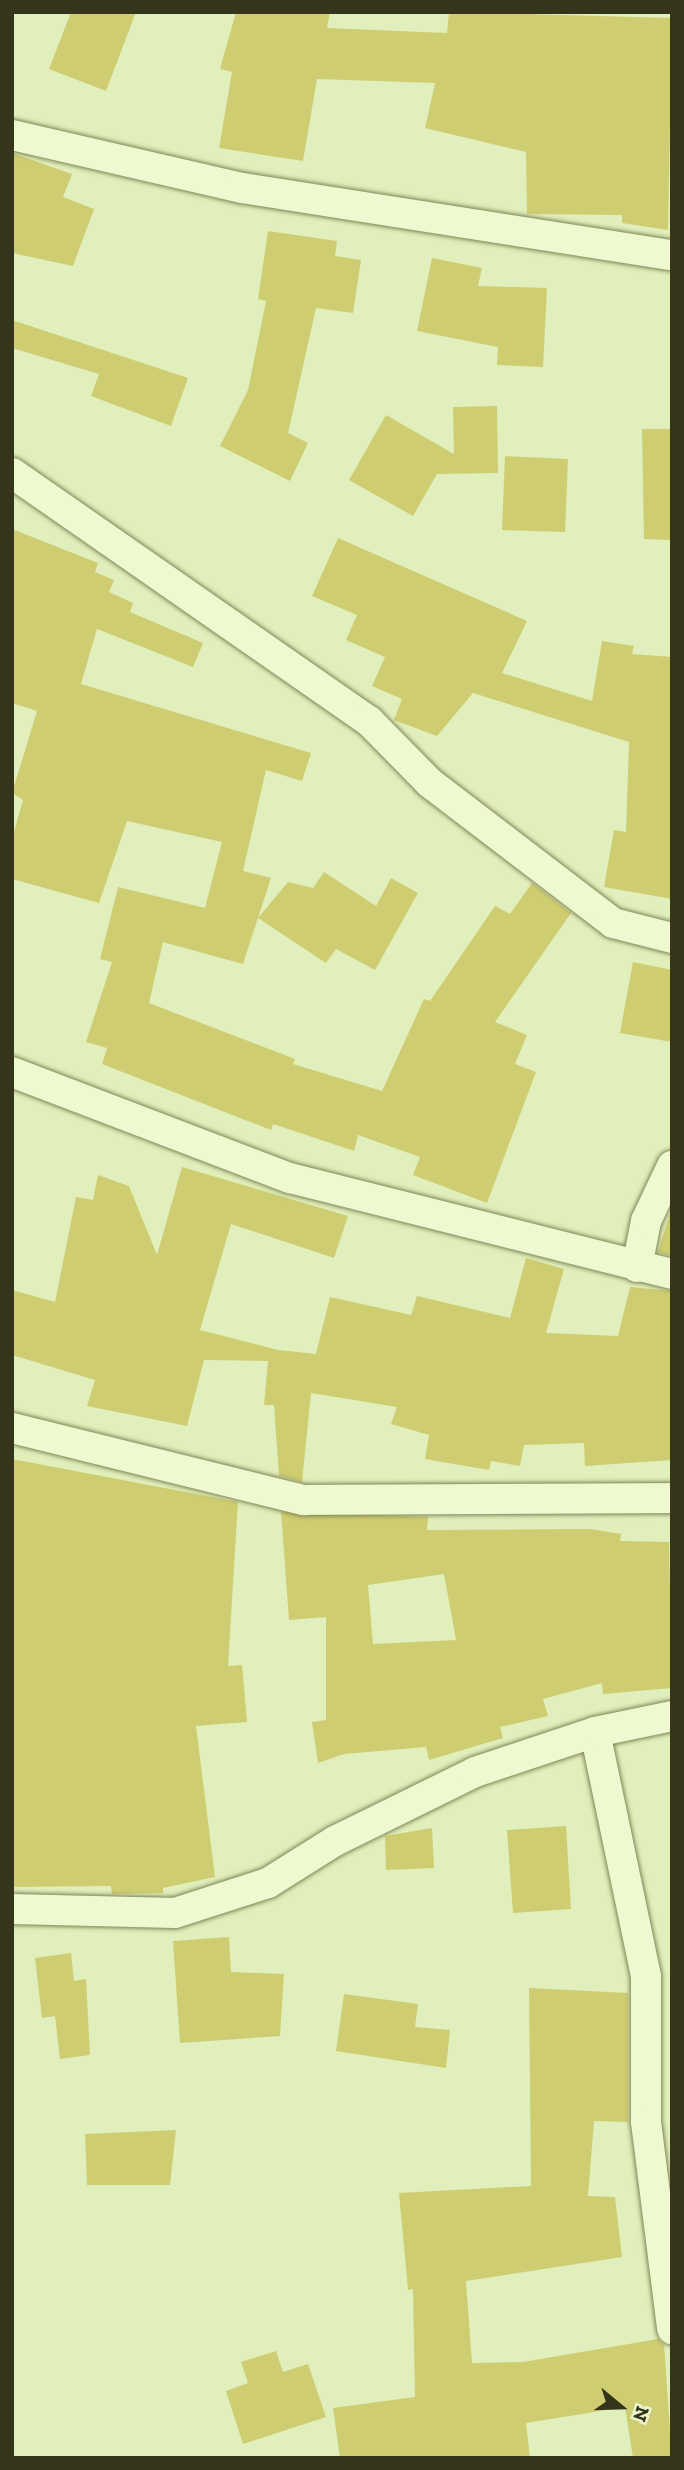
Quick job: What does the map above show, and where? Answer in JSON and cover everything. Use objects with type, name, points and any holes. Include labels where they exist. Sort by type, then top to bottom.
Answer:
[{"type":"street","points":[[12,135],[242,188],[672,256]]},
{"type":"street","points":[[12,473],[369,721],[430,783],[613,923],[672,938]]},
{"type":"street","points":[[12,1072],[290,1178],[672,1274]]},
{"type":"street","points":[[637,1267],[646,1220],[672,1166]]},
{"type":"street","points":[[12,1428],[303,1500],[672,1498]]},
{"type":"street","points":[[12,1909],[175,1913],[268,1882],[335,1841],[475,1772],[595,1732],[672,1716]]},
{"type":"street","points":[[595,1732],[646,1977],[646,2122],[672,2329]]},
{"type":"building","points":[[71,12],[136,12],[106,91],[49,69]]},
{"type":"building","points":[[236,12],[330,12],[327,28],[447,33],[449,12],[672,18],[668,230],[622,223],[622,215],[527,214],[526,152],[425,128],[435,83],[317,79],[303,161],[219,148],[232,72],[220,69]]},
{"type":"building","points":[[12,153],[72,174],[63,197],[94,209],[73,266],[12,253]]},
{"type":"building","points":[[268,231],[337,241],[335,256],[361,260],[353,313],[316,308],[288,433],[308,443],[290,481],[220,446],[248,390],[266,301],[258,299]]},
{"type":"building","points":[[432,258],[482,268],[478,286],[547,288],[543,367],[497,365],[498,347],[417,331]]},
{"type":"building","points":[[12,320],[188,378],[171,426],[91,396],[99,374],[12,348]]},
{"type":"building","points":[[497,406],[498,473],[437,474],[413,516],[349,480],[386,415],[454,454],[453,407]]},
{"type":"building","points":[[642,429],[672,429],[672,540],[644,539]]},
{"type":"building","points":[[505,456],[568,459],[565,532],[502,530]]},
{"type":"building","points":[[12,529],[98,563],[95,572],[114,580],[109,592],[133,603],[130,612],[203,643],[193,667],[97,629],[81,684],[311,753],[302,781],[266,770],[243,871],[271,878],[243,964],[163,942],[149,1003],[295,1059],[293,1064],[382,1091],[424,999],[430,1001],[495,906],[510,914],[532,883],[571,913],[495,1022],[527,1035],[515,1064],[536,1072],[487,1203],[413,1175],[420,1157],[358,1135],[354,1151],[273,1124],[271,1130],[102,1064],[107,1048],[86,1042],[112,962],[100,959],[118,887],[205,908],[222,842],[127,821],[99,903],[12,879],[12,839],[23,800],[12,793],[37,711],[12,703]]},
{"type":"building","points":[[338,538],[527,621],[502,673],[592,701],[602,641],[634,646],[632,654],[672,657],[672,899],[604,887],[614,830],[626,832],[629,742],[473,693],[437,736],[394,720],[402,699],[372,686],[385,657],[346,640],[357,615],[312,596]]},
{"type":"building","points":[[324,872],[376,906],[391,878],[418,893],[375,970],[336,949],[326,963],[258,918],[288,882],[313,888]]},
{"type":"building","points":[[633,962],[672,970],[672,1042],[620,1033]]},
{"type":"building","points":[[182,1167],[348,1216],[334,1258],[231,1224],[200,1330],[278,1350],[316,1354],[330,1297],[411,1315],[417,1296],[510,1318],[526,1258],[564,1269],[546,1333],[618,1336],[630,1287],[672,1291],[672,1460],[585,1466],[584,1443],[524,1445],[520,1466],[491,1461],[489,1470],[425,1459],[429,1435],[391,1424],[397,1407],[311,1393],[302,1482],[279,1476],[274,1405],[264,1405],[268,1361],[204,1360],[187,1426],[87,1406],[95,1380],[12,1355],[12,1290],[55,1302],[76,1197],[93,1200],[98,1175],[129,1186],[157,1255]]},
{"type":"building","points":[[672,1207],[672,1256],[658,1252]]},
{"type":"building","points":[[12,1459],[238,1502],[228,1666],[242,1665],[247,1722],[196,1726],[215,1877],[163,1888],[163,1893],[112,1894],[111,1886],[12,1887]]},
{"type":"building","points":[[281,1512],[428,1517],[427,1530],[591,1529],[621,1534],[620,1541],[669,1542],[672,1688],[603,1694],[602,1683],[543,1699],[548,1716],[500,1727],[503,1738],[429,1760],[426,1747],[344,1754],[318,1763],[312,1722],[326,1720],[326,1617],[289,1620]],"holes":[[[444,1574],[456,1640],[373,1644],[368,1585]]]},
{"type":"building","points":[[566,1826],[571,1909],[513,1913],[507,1830]]},
{"type":"building","points":[[432,1828],[434,1868],[386,1870],[385,1836]]},
{"type":"building","points":[[229,1937],[231,1972],[284,1974],[280,2036],[180,2043],[173,1941]]},
{"type":"building","points":[[71,1953],[74,1981],[86,1979],[90,2055],[60,2059],[55,2016],[42,2018],[35,1958]]},
{"type":"building","points":[[529,1988],[628,1993],[628,2122],[594,2121],[588,2196],[615,2197],[622,2257],[466,2281],[472,2363],[523,2362],[658,2339],[664,2345],[672,2458],[633,2458],[625,2407],[526,2423],[530,2458],[340,2458],[333,2408],[415,2397],[413,2289],[408,2290],[399,2193],[531,2186]]},
{"type":"building","points":[[344,1994],[418,2004],[415,2027],[450,2030],[446,2068],[336,2051]]},
{"type":"building","points":[[176,2130],[170,2185],[87,2185],[85,2134]]},
{"type":"building","points":[[276,2351],[283,2372],[308,2364],[326,2417],[243,2444],[226,2391],[248,2383],[241,2362]]}]
